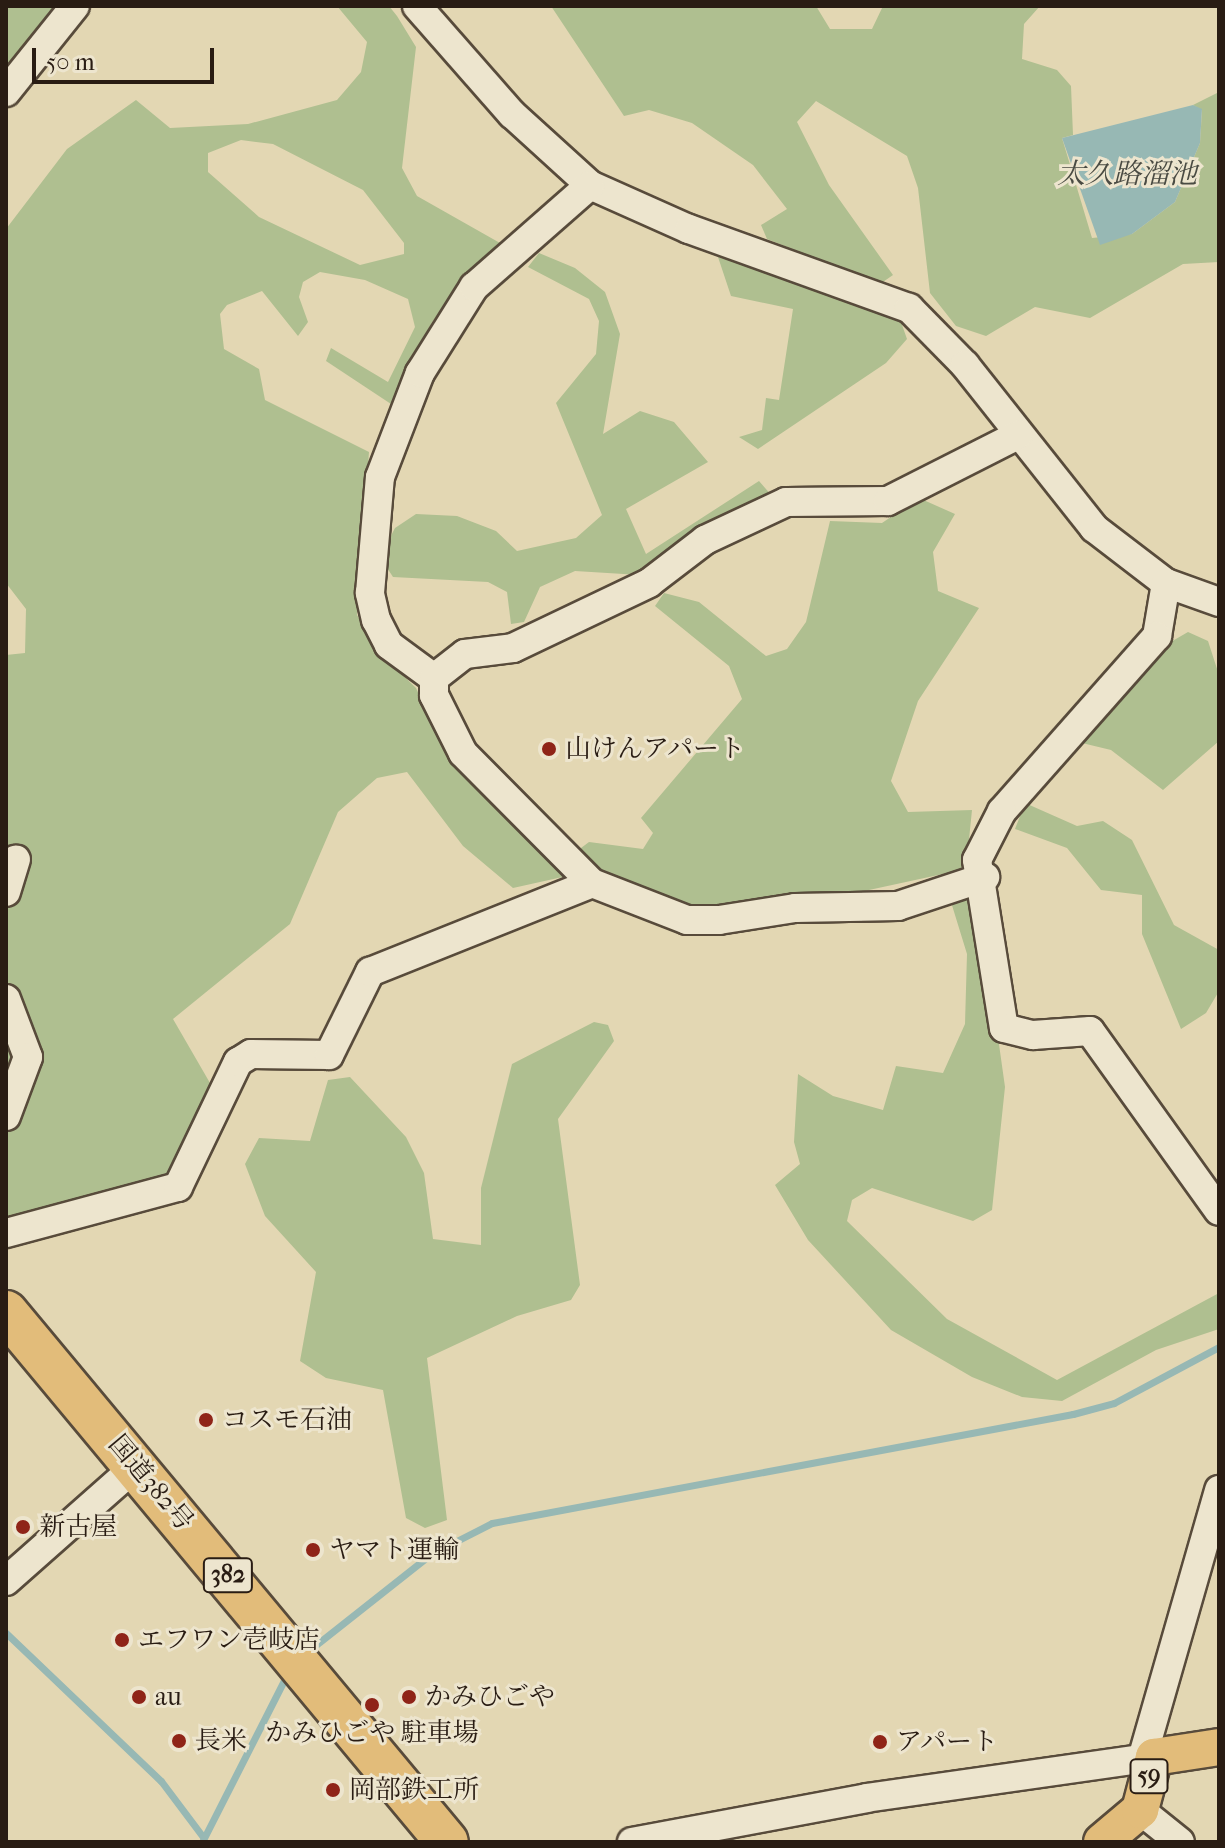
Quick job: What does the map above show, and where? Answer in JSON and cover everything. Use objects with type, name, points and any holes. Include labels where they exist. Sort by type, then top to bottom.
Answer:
[{"type":"highway","name":"国道382号","points":[[6,1312],[447,1842]]},
{"type":"main road","name":"59","points":[[1102,1842],[1140,1810],[1148,1758],[1219,1747]]},
{"type":"street","points":[[6,92],[75,6]]},
{"type":"street","points":[[417,6],[512,114],[590,185],[689,229],[909,308],[1094,528],[1166,583],[1219,602]]},
{"type":"street","points":[[434,678],[389,645],[376,620],[370,593],[380,477],[420,373],[474,287],[590,185]]},
{"type":"street","points":[[434,678],[465,654],[513,648],[649,583],[705,540],[786,502],[888,501],[1018,435]]},
{"type":"street","points":[[1166,583],[1157,636],[1002,811],[977,860],[985,877],[1004,1028],[1033,1035],[1090,1031],[1219,1211]]},
{"type":"street","points":[[434,678],[434,695],[463,753],[592,883],[687,920],[719,920],[795,908],[898,906],[985,877]]},
{"type":"street","points":[[6,892],[16,859]]},
{"type":"street","points":[[6,1233],[178,1187],[238,1062],[251,1054],[329,1055],[370,972],[592,883]]},
{"type":"street","points":[[6,999],[28,1057],[6,1116]]},
{"type":"street","points":[[6,1581],[136,1466]]},
{"type":"street","points":[[632,1842],[866,1798],[1148,1758],[1219,1490]]},
{"type":"street","points":[[1140,1810],[1180,1842]]},
{"type":"green space","points":[[6,6],[54,6],[6,68]]},
{"type":"green space","points":[[337,6],[389,6],[397,16],[416,47],[402,168],[417,196],[500,243],[432,322],[391,404],[326,361],[331,348],[388,382],[415,327],[408,299],[365,280],[320,272],[303,282],[299,297],[308,322],[298,336],[262,291],[227,305],[220,314],[224,349],[259,369],[265,400],[369,452],[357,615],[379,652],[416,688],[442,742],[567,876],[513,888],[463,846],[407,772],[377,778],[338,812],[290,924],[173,1019],[210,1083],[178,1179],[6,1226],[6,655],[25,653],[26,609],[6,583],[6,229],[67,149],[136,100],[170,128],[248,124],[337,100],[361,72],[367,42]],"holes":[[[241,140],[273,144],[363,190],[404,243],[404,254],[360,265],[259,217],[208,172],[208,153]]]},
{"type":"green space","points":[[551,6],[816,6],[830,29],[872,29],[883,6],[1040,6],[1024,24],[1022,59],[1057,70],[1071,86],[1073,135],[1062,138],[1092,238],[1132,234],[1175,202],[1200,143],[1202,110],[1193,105],[1219,92],[1219,262],[1183,264],[1090,318],[1035,307],[986,336],[956,326],[930,293],[918,188],[907,156],[816,101],[797,122],[829,185],[893,275],[880,284],[767,239],[761,225],[787,209],[753,165],[692,123],[649,110],[624,116]]},
{"type":"green space","points":[[539,253],[575,268],[605,292],[620,334],[603,434],[640,411],[674,422],[708,462],[626,509],[646,554],[759,481],[773,497],[640,575],[575,571],[540,587],[524,622],[511,624],[507,592],[488,582],[393,577],[380,557],[395,528],[416,514],[457,516],[496,531],[517,551],[576,538],[602,515],[556,403],[596,354],[599,321],[589,299],[528,267]]},
{"type":"green space","points":[[718,257],[881,308],[901,322],[907,339],[886,363],[758,449],[739,437],[762,430],[766,398],[779,400],[793,309],[731,296]]},
{"type":"green space","points":[[919,498],[955,514],[933,552],[938,591],[979,608],[918,701],[891,781],[908,812],[972,810],[966,869],[832,898],[689,908],[633,892],[573,854],[589,842],[643,849],[653,833],[641,818],[742,699],[729,666],[655,606],[664,593],[699,602],[766,656],[787,649],[806,622],[830,521],[882,523]]},
{"type":"green space","points":[[1188,632],[1208,641],[1219,675],[1219,741],[1163,790],[1111,750],[1082,743],[1169,643]]},
{"type":"green space","points":[[1025,803],[1077,826],[1103,821],[1132,840],[1174,925],[1219,950],[1219,991],[1206,1013],[1181,1029],[1142,934],[1142,895],[1101,890],[1067,848],[1015,829]]},
{"type":"green space","points":[[978,895],[1005,1087],[992,1210],[973,1221],[872,1188],[852,1200],[847,1221],[947,1319],[1057,1380],[1219,1293],[1219,1329],[1156,1350],[1062,1401],[1022,1397],[972,1377],[891,1330],[808,1240],[775,1185],[800,1164],[794,1142],[798,1074],[833,1096],[883,1110],[896,1066],[943,1073],[965,1024],[967,954],[951,902]]},
{"type":"green space","points":[[594,1022],[608,1025],[614,1041],[558,1119],[580,1285],[571,1300],[517,1316],[427,1358],[447,1520],[425,1528],[406,1518],[383,1390],[326,1378],[300,1361],[316,1272],[265,1216],[245,1164],[259,1138],[310,1141],[328,1080],[350,1077],[406,1137],[424,1173],[433,1239],[481,1245],[481,1188],[512,1064]]},
{"type":"water","name":"太久路溜池","points":[[1193,105],[1202,109],[1200,143],[1175,202],[1132,234],[1100,245],[1062,138]]},
{"type":"waterway","points":[[312,1648],[431,1554],[492,1523],[1073,1414],[1114,1403],[1219,1347]]},
{"type":"waterway","points":[[6,1633],[161,1781],[203,1837]]},
{"type":"waterway","points":[[203,1840],[284,1680]]},
{"type":"place","name":"山けんアパート","points":[[549,749]]},
{"type":"place","name":"コスモ石油","points":[[206,1420]]},
{"type":"place","name":"新古屋","points":[[23,1527]]},
{"type":"place","name":"ヤマト運輸","points":[[313,1550]]},
{"type":"place","name":"エフワン壱岐店","points":[[122,1640]]},
{"type":"place","name":"au","points":[[139,1697]]},
{"type":"place","name":"かみひごや","points":[[409,1697]]},
{"type":"place","name":"かみひごや 駐車場","points":[[372,1705]]},
{"type":"place","name":"長米","points":[[179,1741]]},
{"type":"place","name":"アパート","points":[[880,1742]]},
{"type":"place","name":"岡部鉄工所","points":[[333,1790]]}]
